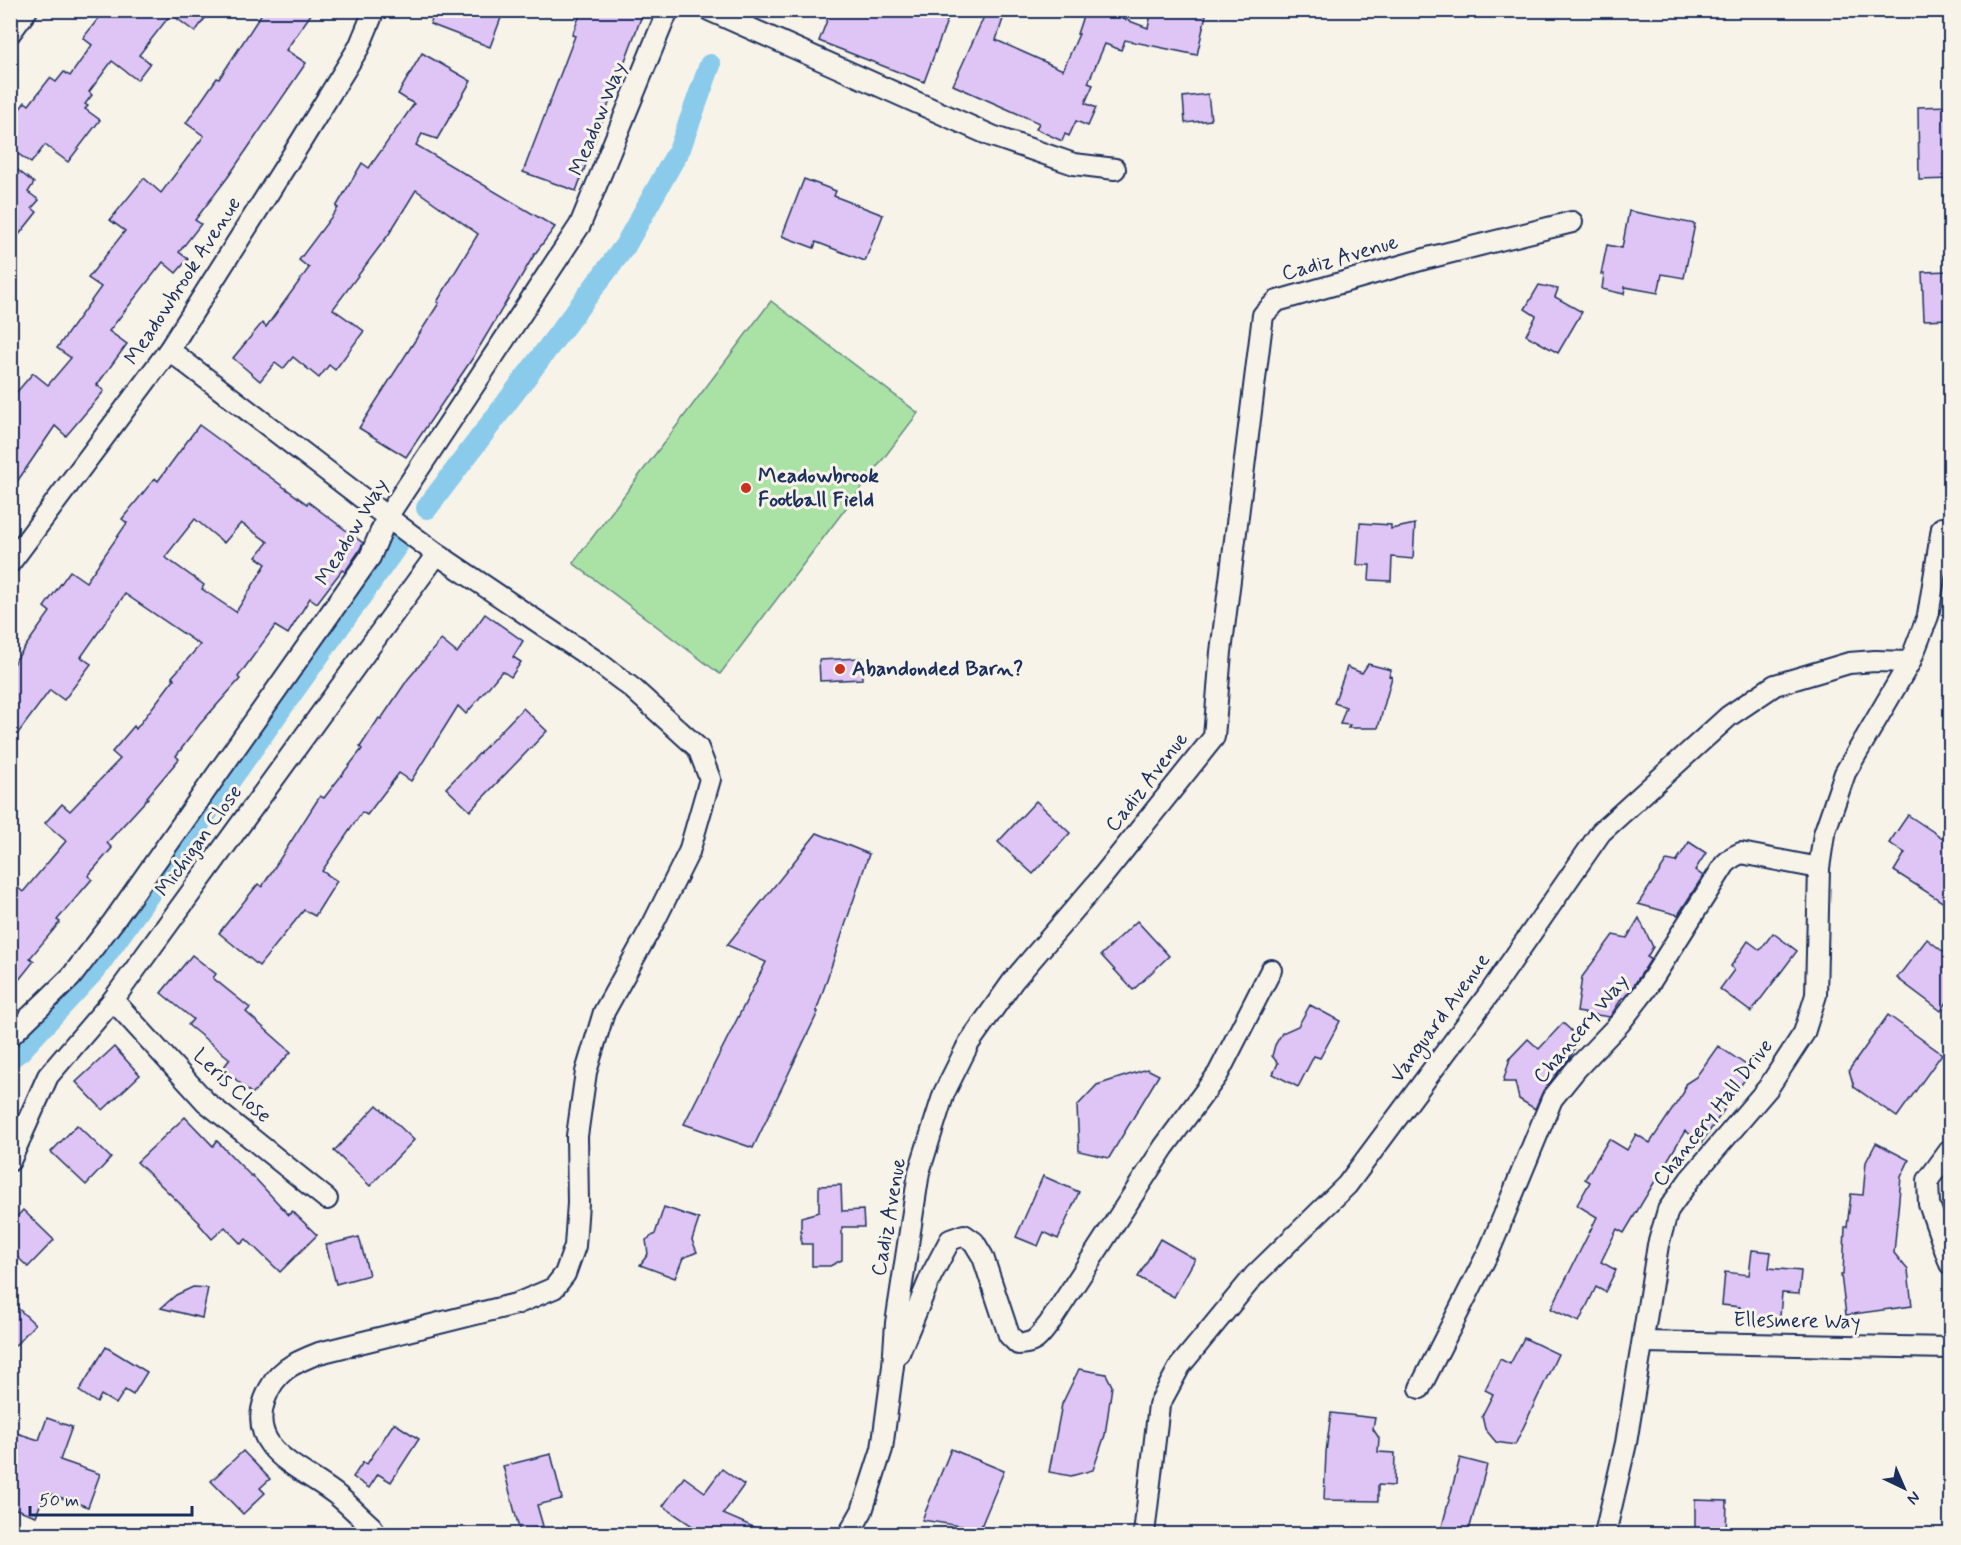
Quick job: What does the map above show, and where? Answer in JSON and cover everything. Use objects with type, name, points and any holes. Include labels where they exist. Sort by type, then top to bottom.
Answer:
[{"type":"street","points":[[10,33],[27,10]]},
{"type":"street","name":"Meadowbrook Avenue","points":[[10,563],[169,350],[353,57],[371,18],[371,10]]},
{"type":"street","name":"Meadow Way","points":[[10,1036],[71,977],[113,922],[370,557],[387,517],[580,225],[668,10]]},
{"type":"street","points":[[709,10],[992,136],[1074,164],[1115,169]]},
{"type":"street","name":"Cadiz Avenue","points":[[849,1534],[862,1511],[882,1449],[896,1323],[919,1172],[944,1093],[969,1043],[1013,981],[1098,882],[1214,737],[1221,652],[1263,315],[1277,301],[1428,258],[1572,222]]},
{"type":"street","points":[[169,350],[437,554],[599,663],[632,688],[698,748],[710,778],[689,852],[654,922],[604,1012],[586,1072],[577,1136],[578,1203],[575,1246],[565,1274],[554,1287],[516,1304],[319,1353],[300,1360],[279,1373],[269,1386],[261,1409],[262,1432],[274,1452],[332,1491],[372,1527],[375,1534]]},
{"type":"street","name":"Chancery Hall Drive","points":[[1605,1534],[1626,1443],[1658,1245],[1668,1210],[1690,1179],[1768,1088],[1804,1033],[1816,995],[1819,868],[1824,834],[1845,773],[1910,662],[1928,616],[1942,528]]},
{"type":"street","name":"Michigan Close","points":[[10,1161],[48,1076],[113,1000],[437,554]]},
{"type":"street","name":"Vanguard Avenue","points":[[1144,1534],[1159,1405],[1180,1366],[1254,1276],[1347,1185],[1489,994],[1601,832],[1729,716],[1775,685],[1849,663],[1910,662]]},
{"type":"street","name":"Chancery Way","points":[[1420,1388],[1490,1249],[1552,1099],[1577,1068],[1620,1023],[1644,992],[1725,864],[1742,853],[1819,868]]},
{"type":"street","points":[[893,1366],[931,1276],[950,1240],[964,1235],[974,1242],[983,1257],[1009,1335],[1018,1344],[1029,1344],[1038,1338],[1164,1147],[1218,1074],[1271,970]]},
{"type":"street","name":"Leris Close","points":[[113,1000],[206,1102],[327,1199]]},
{"type":"street","points":[[1950,1150],[1928,1180],[1929,1204],[1950,1264]]},
{"type":"street","name":"Ellesmere Way","points":[[1643,1342],[1950,1348]]},
{"type":"green space","name":"Meadowbrook Football Field","points":[[771,301],[918,413],[720,674],[573,563]]},
{"type":"building","points":[[105,10],[211,10],[195,32],[171,14],[139,55],[150,63],[137,80],[112,61],[89,92],[92,95],[85,104],[88,106],[85,109],[100,120],[68,162],[45,145],[31,163],[10,148],[10,122],[25,102],[29,105],[50,78],[56,82],[64,72],[70,76],[92,45],[83,38]]},
{"type":"building","points":[[264,10],[314,10],[286,50],[306,63],[228,177],[195,220],[201,224],[179,252],[188,259],[176,273],[163,262],[109,331],[127,344],[97,385],[104,391],[66,436],[55,426],[10,492],[10,400],[33,373],[48,385],[71,358],[57,348],[101,287],[88,278],[125,231],[110,220],[144,178],[161,193],[204,136],[186,123],[217,78],[219,79]]},
{"type":"building","points":[[436,10],[504,10],[490,47],[430,24]]},
{"type":"building","points":[[582,10],[644,10],[576,191],[523,172],[575,36],[572,35]]},
{"type":"building","points":[[831,10],[909,10],[925,17],[926,10],[951,10],[924,82],[819,41]]},
{"type":"building","points":[[987,10],[1006,10],[996,40],[1063,70],[1079,34],[1077,34],[1085,10],[1100,10],[1148,28],[1152,10],[1207,10],[1197,55],[1125,40],[1121,50],[1105,44],[1088,83],[1093,85],[1085,103],[1096,108],[1088,126],[1076,121],[1069,136],[1065,134],[1062,141],[1036,129],[1039,123],[953,85]]},
{"type":"building","points":[[422,53],[471,81],[437,139],[422,134],[416,145],[555,227],[534,255],[474,356],[406,457],[359,428],[439,303],[437,302],[478,234],[416,190],[389,234],[333,309],[364,331],[335,370],[329,365],[319,378],[293,357],[283,369],[275,363],[260,381],[233,358],[262,323],[266,327],[309,268],[299,260],[338,208],[336,207],[362,163],[369,168],[414,104],[398,94]]},
{"type":"building","points":[[1208,94],[1211,120],[1185,123],[1183,97]]},
{"type":"building","points":[[1950,106],[1950,179],[1919,180],[1918,107]]},
{"type":"building","points":[[10,164],[34,183],[28,192],[39,200],[32,208],[37,212],[10,246]]},
{"type":"building","points":[[804,179],[836,191],[834,196],[883,215],[865,261],[816,242],[814,248],[782,236]]},
{"type":"building","points":[[1629,211],[1695,224],[1684,278],[1662,274],[1658,293],[1625,287],[1624,294],[1602,289],[1604,274],[1601,274],[1607,245],[1622,248]]},
{"type":"building","points":[[1950,271],[1950,319],[1924,320],[1922,272]]},
{"type":"building","points":[[1539,285],[1558,289],[1555,297],[1582,312],[1558,353],[1526,335],[1536,316],[1525,309]]},
{"type":"building","points":[[199,425],[363,543],[345,572],[342,570],[317,603],[310,598],[288,634],[275,626],[238,677],[240,679],[200,724],[176,756],[179,759],[148,798],[107,843],[112,848],[88,876],[92,879],[57,920],[60,922],[30,958],[34,961],[10,991],[10,881],[23,892],[66,841],[45,823],[62,804],[70,811],[120,759],[112,752],[134,726],[136,729],[174,679],[172,677],[200,645],[125,594],[81,657],[91,664],[64,700],[50,690],[10,744],[10,668],[50,612],[44,607],[70,571],[86,582],[127,523],[122,519],[155,478],[158,481]],"holes":[[[195,519],[224,543],[241,523],[268,542],[256,557],[266,564],[236,612],[202,589],[204,585],[165,557]]]},
{"type":"building","points":[[1360,523],[1391,525],[1391,529],[1415,524],[1413,559],[1392,557],[1391,581],[1369,580],[1370,565],[1357,565]]},
{"type":"building","points":[[485,614],[523,641],[513,657],[521,662],[511,677],[502,671],[466,714],[458,706],[411,781],[399,773],[367,815],[362,812],[322,871],[337,881],[315,916],[304,910],[259,966],[219,933],[258,884],[262,887],[320,796],[324,798],[362,749],[360,747],[379,718],[381,719],[408,679],[441,640],[457,653]]},
{"type":"building","name":"Abandonded Barn?","points":[[861,658],[862,679],[820,681],[819,660]]},
{"type":"building","points":[[1368,664],[1391,670],[1389,676],[1392,677],[1378,728],[1348,728],[1350,725],[1340,724],[1346,707],[1334,703],[1347,667],[1362,673]]},
{"type":"building","points":[[523,708],[547,731],[470,811],[446,788]]},
{"type":"building","points":[[1036,801],[1070,833],[1033,874],[998,842]]},
{"type":"building","points":[[1908,815],[1950,843],[1950,907],[1894,871],[1905,853],[1889,843]]},
{"type":"building","points":[[817,833],[869,854],[816,1012],[818,1012],[753,1148],[684,1124],[766,962],[727,945]]},
{"type":"building","points":[[1689,842],[1706,853],[1695,870],[1703,876],[1678,915],[1638,904],[1667,860],[1676,862]]},
{"type":"building","points":[[1639,918],[1653,947],[1647,957],[1651,959],[1634,985],[1610,1017],[1577,1012],[1582,977],[1613,935],[1627,938]]},
{"type":"building","points":[[1137,921],[1169,956],[1133,990],[1101,955]]},
{"type":"building","points":[[1773,933],[1797,951],[1751,1012],[1720,989],[1734,970],[1731,966],[1748,941],[1760,950]]},
{"type":"building","points":[[1927,939],[1950,957],[1950,998],[1941,1011],[1897,978]]},
{"type":"building","points":[[192,955],[216,974],[213,978],[250,1008],[246,1012],[291,1052],[252,1094],[223,1068],[230,1059],[188,1025],[193,1019],[161,993]]},
{"type":"building","points":[[1310,1005],[1340,1021],[1320,1058],[1314,1056],[1298,1087],[1273,1074],[1278,1063],[1272,1056],[1282,1033],[1298,1026]]},
{"type":"building","points":[[1888,1015],[1942,1054],[1897,1117],[1854,1087],[1849,1070]]},
{"type":"building","points":[[1563,1023],[1579,1038],[1571,1056],[1543,1091],[1535,1109],[1519,1099],[1515,1082],[1503,1082],[1510,1058],[1528,1039],[1539,1049]]},
{"type":"building","points":[[1718,1046],[1752,1069],[1702,1142],[1685,1131],[1624,1233],[1617,1229],[1601,1262],[1616,1270],[1605,1292],[1596,1287],[1579,1322],[1551,1309],[1597,1217],[1577,1205],[1590,1182],[1585,1179],[1609,1139],[1627,1150],[1636,1134],[1650,1143],[1684,1092],[1685,1084],[1696,1077]]},
{"type":"building","points":[[114,1047],[140,1075],[103,1110],[76,1082]]},
{"type":"building","points":[[1147,1069],[1159,1075],[1109,1158],[1079,1151],[1077,1106],[1097,1085]]},
{"type":"building","points":[[377,1105],[414,1140],[370,1186],[334,1151]]},
{"type":"building","points":[[185,1117],[213,1146],[217,1141],[289,1215],[292,1211],[317,1235],[280,1272],[246,1239],[241,1244],[225,1227],[212,1239],[200,1223],[137,1162]]},
{"type":"building","points":[[77,1125],[111,1158],[86,1185],[51,1152]]},
{"type":"building","points":[[1876,1143],[1909,1160],[1901,1177],[1894,1253],[1908,1270],[1912,1306],[1846,1315],[1841,1275],[1843,1275],[1845,1227],[1847,1227],[1851,1194],[1863,1195],[1866,1162]]},
{"type":"building","points":[[1043,1176],[1079,1192],[1058,1239],[1044,1232],[1038,1246],[1016,1237]]},
{"type":"building","points":[[841,1185],[842,1211],[863,1210],[864,1227],[842,1227],[842,1260],[830,1266],[812,1266],[812,1244],[801,1244],[801,1217],[819,1212],[819,1186]]},
{"type":"building","points":[[664,1207],[699,1219],[692,1240],[697,1252],[683,1258],[675,1278],[640,1265],[648,1254],[646,1240],[655,1234]]},
{"type":"building","points":[[23,1210],[54,1240],[28,1267],[10,1250],[10,1224]]},
{"type":"building","points":[[359,1237],[369,1275],[336,1284],[326,1245]]},
{"type":"building","points":[[1160,1239],[1195,1259],[1174,1297],[1138,1277]]},
{"type":"building","points":[[1752,1250],[1771,1252],[1769,1268],[1801,1271],[1799,1294],[1782,1293],[1779,1327],[1739,1323],[1740,1307],[1722,1305],[1725,1272],[1749,1275]]},
{"type":"building","points":[[193,1287],[208,1288],[202,1318],[161,1308],[176,1295]]},
{"type":"building","points":[[10,1301],[35,1324],[10,1351]]},
{"type":"building","points":[[1524,1338],[1558,1354],[1515,1445],[1496,1442],[1485,1429],[1482,1416],[1493,1394],[1485,1390],[1500,1359],[1510,1364]]},
{"type":"building","points":[[106,1347],[147,1372],[133,1395],[125,1390],[116,1404],[101,1395],[97,1403],[79,1391]]},
{"type":"building","points":[[1079,1369],[1106,1374],[1112,1386],[1105,1435],[1093,1470],[1071,1476],[1049,1472],[1062,1404]]},
{"type":"building","points":[[1331,1413],[1375,1418],[1373,1429],[1379,1438],[1378,1452],[1395,1453],[1394,1486],[1378,1485],[1378,1501],[1324,1500],[1326,1452]]},
{"type":"building","points":[[47,1418],[72,1427],[60,1460],[100,1474],[88,1507],[45,1492],[36,1516],[10,1507],[10,1431],[39,1440]]},
{"type":"building","points":[[394,1423],[419,1439],[391,1482],[378,1474],[369,1488],[353,1477],[363,1462],[367,1464]]},
{"type":"building","points":[[951,1449],[1004,1471],[980,1529],[922,1520]]},
{"type":"building","points":[[243,1451],[270,1479],[260,1488],[265,1493],[243,1514],[211,1481]]},
{"type":"building","points":[[551,1454],[562,1499],[537,1505],[543,1526],[520,1532],[503,1466]]},
{"type":"building","points":[[1460,1458],[1487,1465],[1468,1534],[1440,1534]]},
{"type":"building","points":[[722,1469],[744,1485],[723,1514],[770,1534],[704,1534],[663,1506],[684,1477],[705,1492]]},
{"type":"building","points":[[1695,1500],[1727,1501],[1726,1534],[1695,1534]]},
{"type":"waterway","points":[[427,508],[625,246],[680,148],[710,65]]},
{"type":"waterway","points":[[10,1058],[20,1051],[95,970],[398,544]]},
{"type":"place","name":"Meadowbrook Football Field","points":[[746,488]]},
{"type":"place","name":"Abandonded Barn?","points":[[840,669]]}]
